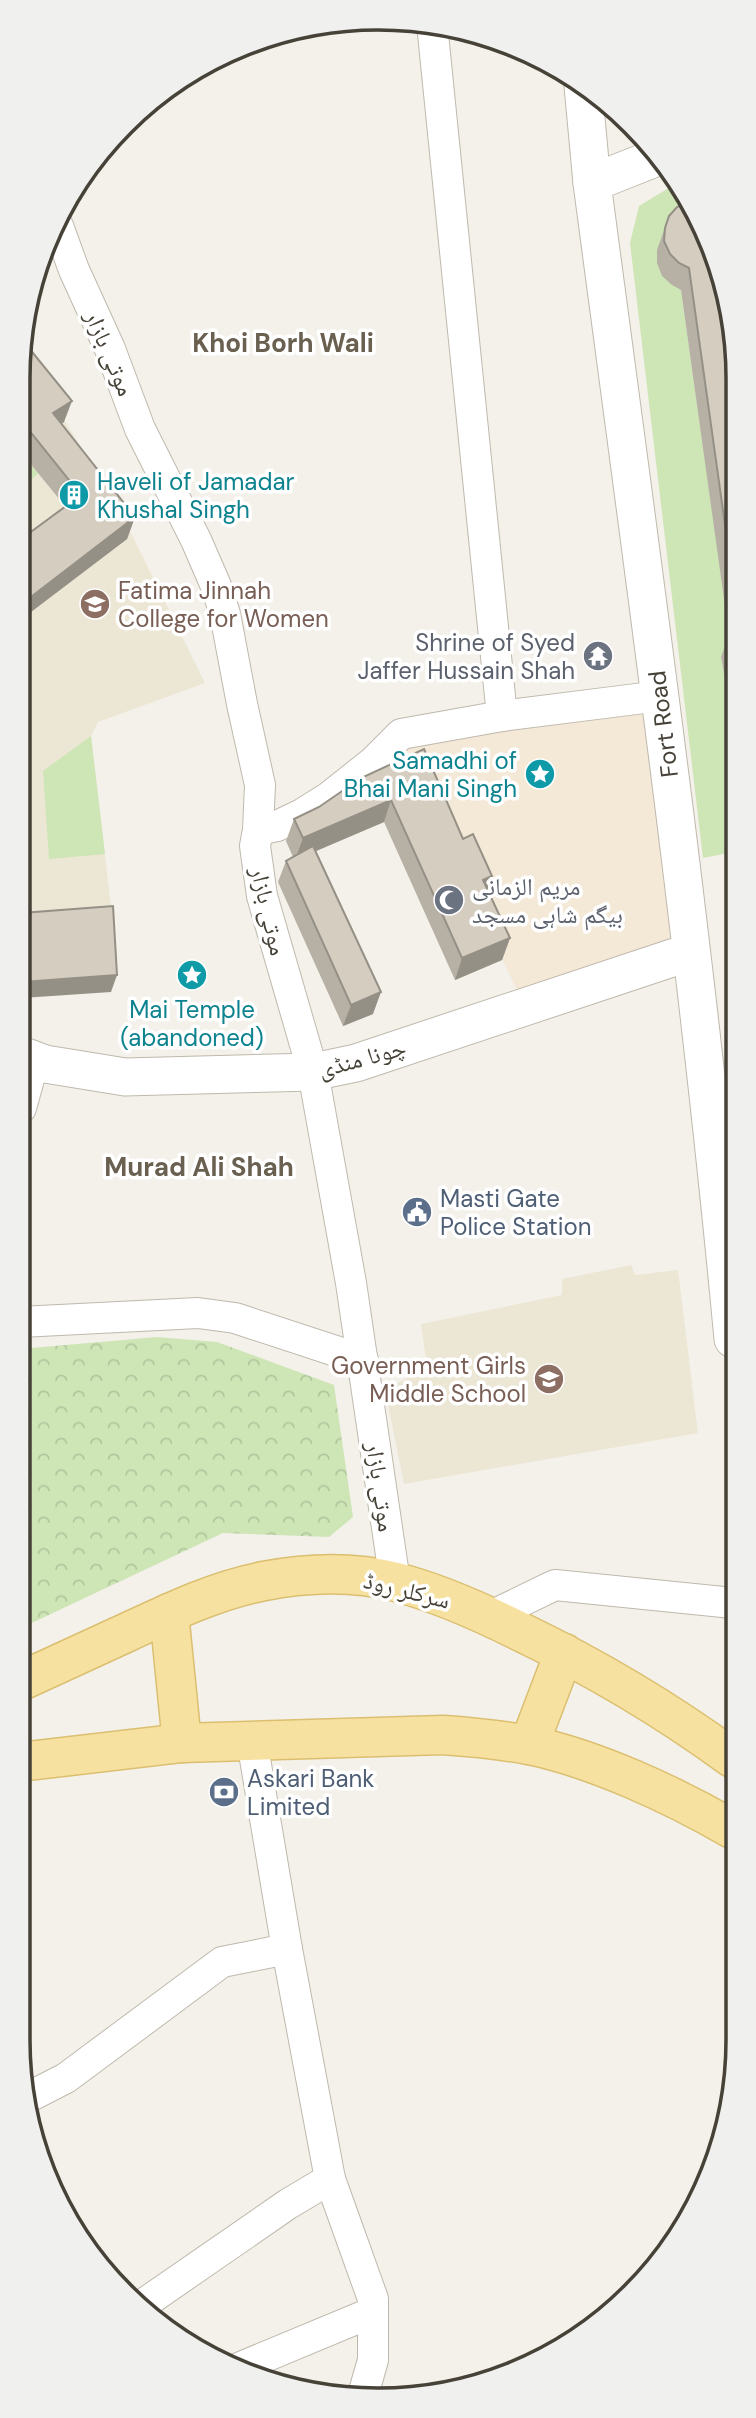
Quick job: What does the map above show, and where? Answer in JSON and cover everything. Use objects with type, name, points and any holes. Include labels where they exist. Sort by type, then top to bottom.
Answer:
[{"type":"main road","name":"سرکلر روڈ","points":[[30,1677],[170,1612],[220,1593],[291,1577],[335,1575],[395,1582],[458,1602],[489,1616],[619,1683],[726,1754]]},
{"type":"main road","points":[[170,1612],[182,1743]]},
{"type":"main road","points":[[529,1745],[564,1653]]},
{"type":"main road","points":[[30,1761],[182,1743],[443,1735],[529,1745],[563,1755],[638,1782],[726,1826]]},
{"type":"street","points":[[433,34],[502,716]]},
{"type":"street","name":"Fort Road","points":[[584,98],[592,183],[660,696],[726,1263]]},
{"type":"street","points":[[592,183],[649,160]]},
{"type":"street","name":"موتی بازار","points":[[61,234],[141,429],[196,540],[225,614],[260,785],[255,846],[262,897],[313,1072],[363,1360],[395,1582]]},
{"type":"street","points":[[258,830],[277,826],[329,797],[373,762],[401,734],[502,716],[660,696]]},
{"type":"street","name":"چونا منڈی","points":[[30,1058],[125,1077],[313,1072],[369,1059],[690,952]]},
{"type":"street","points":[[30,1321],[198,1313],[235,1318],[363,1360]]},
{"type":"street","points":[[489,1616],[555,1586],[726,1602]]},
{"type":"street","points":[[253,1741],[287,1950],[330,2179],[373,2299],[373,2360],[365,2388]]},
{"type":"street","points":[[34,2094],[66,2078],[222,1962],[287,1950]]},
{"type":"street","points":[[147,2301],[288,2204],[330,2179]]},
{"type":"street","points":[[249,2364],[373,2312]]},
{"type":"shaded area","name":"Fatima Jinnah College for Women","points":[[30,364],[121,513],[205,683],[98,722],[91,736],[112,915],[30,922]]},
{"type":"shaded area","points":[[660,696],[690,952],[525,1007],[475,902],[397,779],[392,730]]},
{"type":"shaded area","name":"Government Girls Middle School","points":[[631,1265],[635,1275],[678,1270],[698,1433],[404,1484],[385,1390],[427,1367],[421,1324],[562,1295],[562,1279]]},
{"type":"green space","points":[[670,187],[691,227],[662,237],[658,261],[667,280],[681,290],[726,609],[726,650],[721,657],[726,680],[726,854],[703,858],[630,243],[639,206]]},
{"type":"green space","points":[[30,464],[38,474],[30,480]]},
{"type":"green space","points":[[91,736],[105,854],[49,859],[43,771]]},
{"type":"green space","points":[[157,1337],[217,1342],[334,1385],[353,1517],[329,1537],[223,1533],[30,1624],[30,1348]]},
{"type":"building","points":[[681,206],[700,245],[720,310],[726,355],[726,532],[689,268],[670,254],[664,241],[669,216]]},
{"type":"building","points":[[31,350],[72,401],[53,413],[135,517],[30,598],[30,533],[81,495],[30,431]]},
{"type":"building","points":[[424,749],[463,839],[473,834],[492,876],[483,880],[510,938],[462,958],[391,800],[303,838],[294,819],[319,807],[361,778]]},
{"type":"building","points":[[313,846],[381,992],[351,1005],[286,861]]},
{"type":"building","points":[[113,906],[117,975],[30,981],[30,912]]},
{"type":"place","name":"Haveli of Jamadar Khushal Singh","points":[[74,495]]},
{"type":"place","name":"Fatima Jinnah College for Women","points":[[95,604]]},
{"type":"place","name":"Shrine of Syed Jaffer Hussain Shah","points":[[598,656]]},
{"type":"place","name":"Samadhi of Bhai Mani Singh","points":[[540,774]]},
{"type":"place","name":"مریم الزمانی بیگم شاہی مسجد","points":[[449,900]]},
{"type":"place","name":"Mai Temple (abandoned)","points":[[192,975]]},
{"type":"place","name":"Masti Gate Police Station","points":[[417,1212]]},
{"type":"place","name":"Government Girls Middle School","points":[[549,1379]]},
{"type":"place","name":"Askari Bank Limited","points":[[224,1792]]},
{"type":"district","name":"Khoi Borh Wali","points":[[283,343]]},
{"type":"district","name":"Murad Ali Shah","points":[[199,1167]]}]
